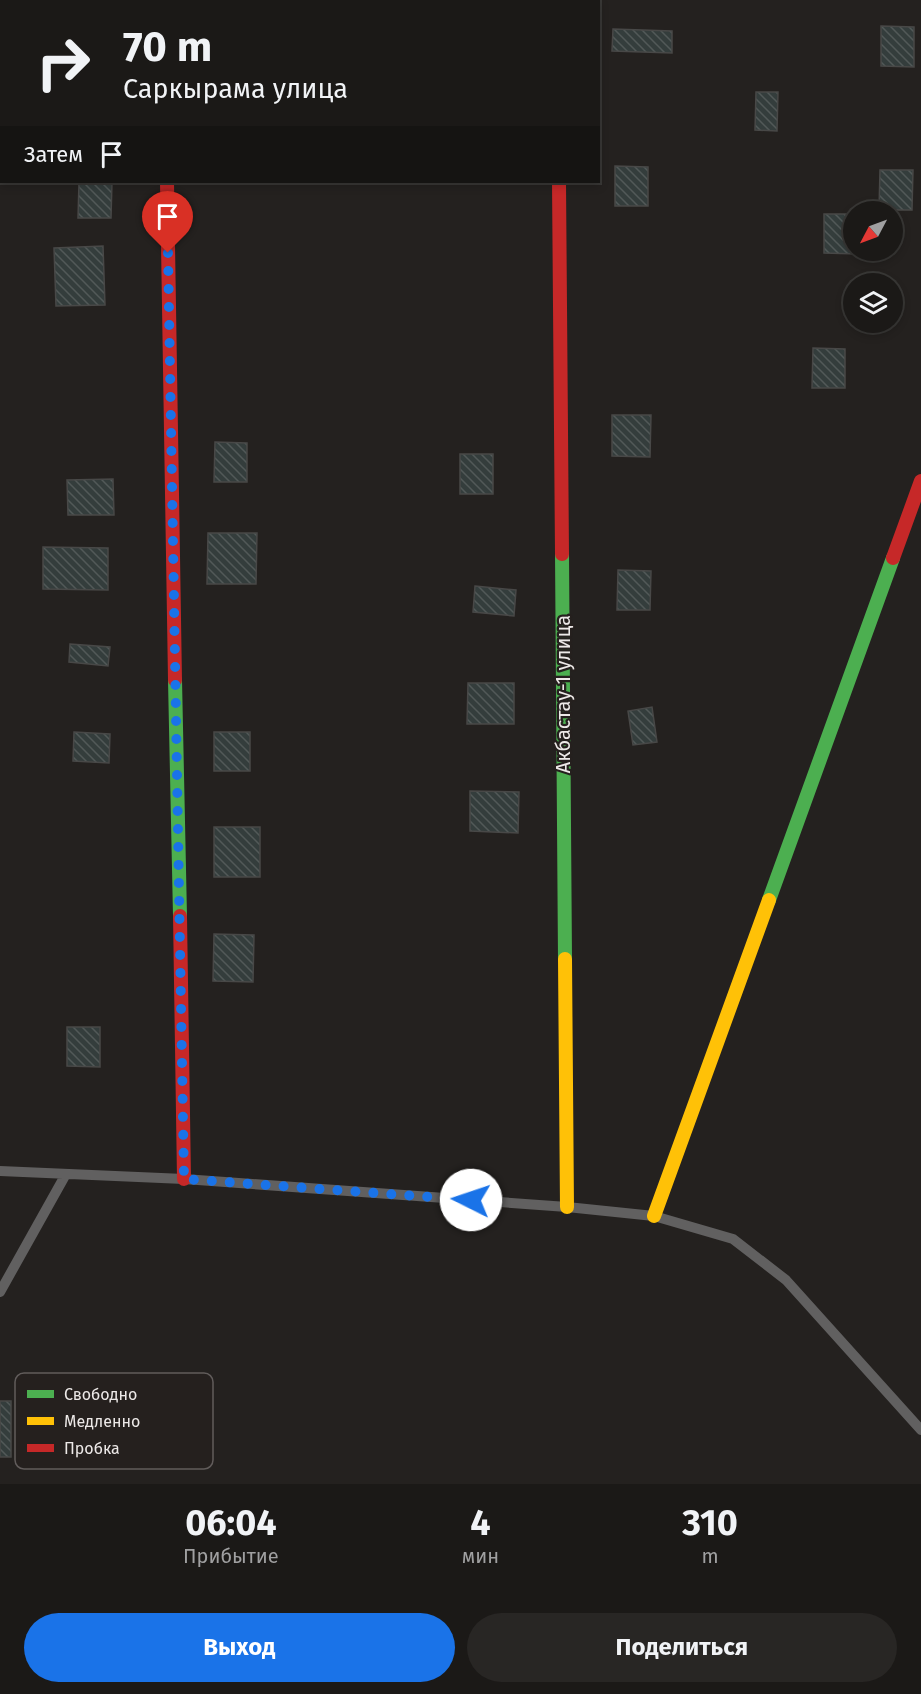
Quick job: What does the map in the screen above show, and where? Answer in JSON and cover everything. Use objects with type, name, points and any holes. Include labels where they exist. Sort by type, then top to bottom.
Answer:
[{"type":"street","points":[[167,183],[184,1179]]},
{"type":"street","name":"Акбастау-1 улица","points":[[559,183],[567,1207]]},
{"type":"street","points":[[654,1216],[921,481]]},
{"type":"lane","points":[[0,1172],[184,1179],[567,1207],[654,1216],[733,1239],[786,1280],[921,1430]]},
{"type":"lane","points":[[0,1292],[66,1174]]},
{"type":"building","points":[[881,26],[914,27],[914,67],[881,66]]},
{"type":"building","points":[[613,29],[672,31],[672,53],[612,51]]},
{"type":"building","points":[[756,92],[778,92],[777,131],[755,130]]},
{"type":"building","points":[[615,166],[648,167],[648,206],[615,206]]},
{"type":"building","points":[[880,170],[913,170],[912,210],[903,210],[903,201],[879,201]]},
{"type":"building","points":[[79,183],[112,183],[111,218],[78,218]]},
{"type":"building","points":[[824,214],[843,214],[843,254],[824,253]]},
{"type":"building","points":[[103,246],[105,305],[56,306],[54,248]]},
{"type":"building","points":[[813,348],[845,349],[845,388],[812,388]]},
{"type":"building","points":[[612,415],[651,415],[650,457],[612,456]]},
{"type":"building","points":[[215,442],[247,443],[247,482],[214,482]]},
{"type":"building","points":[[460,454],[493,454],[493,494],[460,494]]},
{"type":"building","points":[[113,479],[114,515],[68,515],[67,480]]},
{"type":"building","points":[[208,533],[257,533],[256,584],[207,584]]},
{"type":"building","points":[[43,547],[108,548],[108,590],[43,589]]},
{"type":"building","points":[[618,570],[651,571],[650,610],[617,610]]},
{"type":"building","points":[[475,586],[516,590],[514,616],[473,612]]},
{"type":"building","points":[[70,644],[110,647],[108,666],[69,662]]},
{"type":"building","points":[[468,683],[514,683],[514,724],[467,724]]},
{"type":"building","points":[[652,707],[657,742],[633,745],[628,711]]},
{"type":"building","points":[[74,732],[110,734],[109,763],[73,761]]},
{"type":"building","points":[[214,732],[250,732],[250,771],[214,771]]},
{"type":"building","points":[[470,791],[519,792],[518,833],[470,831]]},
{"type":"building","points":[[214,827],[260,827],[260,877],[214,877]]},
{"type":"building","points":[[214,934],[254,935],[253,982],[213,981]]},
{"type":"building","points":[[67,1027],[100,1027],[100,1067],[67,1066]]},
{"type":"building","points":[[0,1401],[11,1401],[11,1457],[0,1457]]},
{"type":"traffic: fast","points":[[562,554],[565,959]]},
{"type":"traffic: fast","points":[[769,900],[893,558]]},
{"type":"traffic: fast","points":[[175,680],[180,916]]},
{"type":"traffic: slow","points":[[654,1216],[769,900]]},
{"type":"traffic: slow","points":[[565,959],[567,1207]]},
{"type":"traffic: jam","points":[[167,183],[175,680]]},
{"type":"traffic: jam","points":[[559,183],[562,554]]},
{"type":"traffic: jam","points":[[893,558],[921,481]]},
{"type":"traffic: jam","points":[[180,916],[184,1179]]},
{"type":"route","points":[[168,253],[184,1179],[471,1200]]}]
